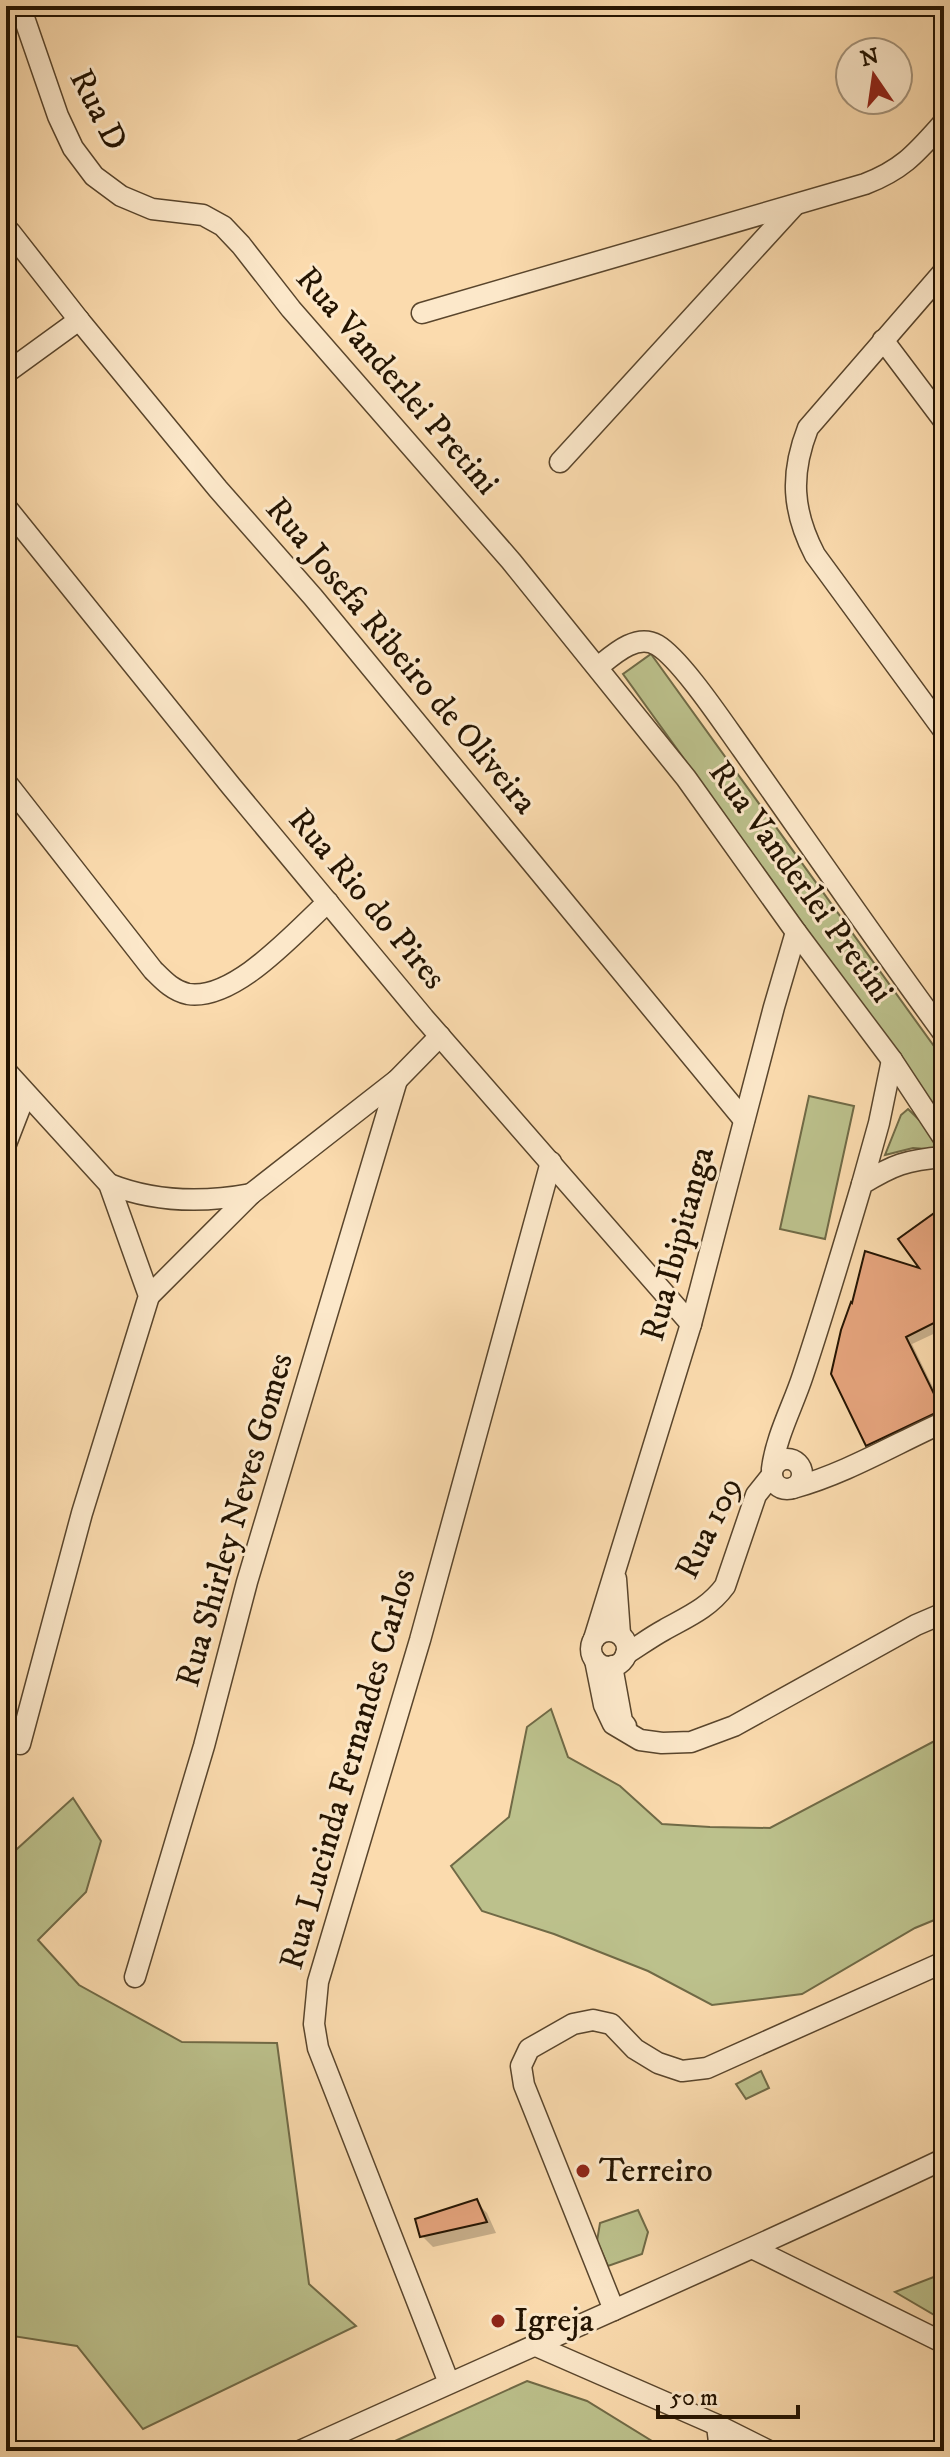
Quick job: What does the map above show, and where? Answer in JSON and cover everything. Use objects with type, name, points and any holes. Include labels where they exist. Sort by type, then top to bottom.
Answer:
[{"type":"street","name":"Rua D","points":[[20,6],[58,116],[73,148],[94,176],[121,196],[152,209],[203,215],[223,226],[241,245]]},
{"type":"street","points":[[422,313],[794,206],[888,175],[907,162],[944,122]]},
{"type":"street","points":[[560,462],[794,206]]},
{"type":"street","name":"Rua Josefa Ribeiro de Oliveira","points":[[10,232],[218,489],[313,597],[744,1120]]},
{"type":"street","name":"Rua Vanderlei Pretini","points":[[241,245],[291,309],[511,561],[686,778],[892,1060],[944,1139]]},
{"type":"street","points":[[944,271],[808,428],[798,453],[795,480],[796,504],[804,535],[815,555],[944,731]]},
{"type":"street","points":[[6,373],[79,320]]},
{"type":"street","points":[[883,340],[944,421]]},
{"type":"street","name":"Rua Rio do Pires","points":[[6,507],[231,786],[440,1036],[691,1324]]},
{"type":"street","name":"Rua Vanderlei Pretini","points":[[598,667],[619,650],[643,641],[656,644],[674,660],[716,713],[944,1034]]},
{"type":"street","points":[[6,782],[153,970],[168,985],[185,994],[204,995],[243,979],[328,902]]},
{"type":"street","name":"Rua Ibipitanga","points":[[615,1651],[609,1630],[594,1639],[691,1324],[796,932]]},
{"type":"street","points":[[20,1744],[82,1513],[149,1296],[251,1194],[397,1080],[440,1036]]},
{"type":"street","points":[[862,1184],[892,1060]]},
{"type":"street","points":[[6,1071],[109,1184],[149,1296]]},
{"type":"street","name":"Rua Shirley Neves Gomes","points":[[135,1977],[204,1746],[247,1582],[397,1080]]},
{"type":"street","points":[[6,1144],[25,1095]]},
{"type":"street","points":[[862,1184],[893,1165],[944,1157]]},
{"type":"street","name":"Rua Lucinda Fernandes Carlos","points":[[449,2383],[318,2048],[314,2003],[339,1908],[420,1640],[551,1162]]},
{"type":"street","points":[[109,1184],[133,1194],[187,1200],[217,1200],[251,1194]]},
{"type":"street","name":"Rua 109","points":[[615,1651],[696,1614],[716,1598],[725,1586],[756,1495],[785,1473],[774,1449],[790,1413],[829,1297],[862,1184]]},
{"type":"street","points":[[785,1473],[844,1468],[944,1422]]},
{"type":"street","name":"Rua Ibipitanga","points":[[615,1571],[615,1651],[604,1705],[613,1724],[640,1740],[662,1743],[691,1742],[734,1726],[916,1625],[944,1613]]},
{"type":"street","points":[[614,2310],[524,2085],[521,2066],[529,2049],[573,2024],[593,2020],[611,2024],[635,2049],[658,2063],[682,2071],[707,2068],[944,1962]]},
{"type":"street","points":[[300,2451],[754,2249],[944,2159]]},
{"type":"street","points":[[754,2249],[944,2343]]},
{"type":"street","points":[[534,2345],[769,2451]]},
{"type":"street","points":[[717,2425],[720,2451]]},
{"type":"green space","points":[[651,654],[944,1060],[944,1120],[623,674]]},
{"type":"green space","points":[[809,1096],[854,1106],[825,1239],[780,1229]]},
{"type":"green space","points":[[908,1109],[941,1141],[940,1150],[913,1148],[885,1155],[901,1115]]},
{"type":"green space","points":[[551,1709],[568,1757],[620,1786],[662,1824],[770,1828],[944,1736],[944,1916],[915,1928],[802,1994],[712,2005],[648,1971],[554,1934],[482,1911],[451,1866],[509,1817],[527,1727]]},
{"type":"green space","points":[[73,1798],[101,1841],[86,1892],[38,1940],[79,1985],[182,2042],[277,2043],[309,2284],[356,2326],[143,2429],[77,2346],[6,2335],[6,1859]]},
{"type":"green space","points":[[761,2071],[769,2088],[746,2099],[736,2084]]},
{"type":"green space","points":[[638,2210],[648,2232],[642,2254],[608,2266],[597,2241],[600,2223]]},
{"type":"green space","points":[[944,2273],[944,2316],[936,2316],[895,2292]]},
{"type":"green space","points":[[527,2381],[587,2401],[660,2446],[663,2451],[373,2451]]},
{"type":"building","points":[[944,1206],[944,1318],[906,1337],[942,1410],[866,1446],[831,1374],[865,1251],[919,1268],[898,1239]]},
{"type":"building","points":[[477,2199],[487,2222],[420,2237],[415,2219]]},
{"type":"place","name":"Terreiro","points":[[583,2171]]},
{"type":"place","name":"Igreja","points":[[498,2321]]}]
